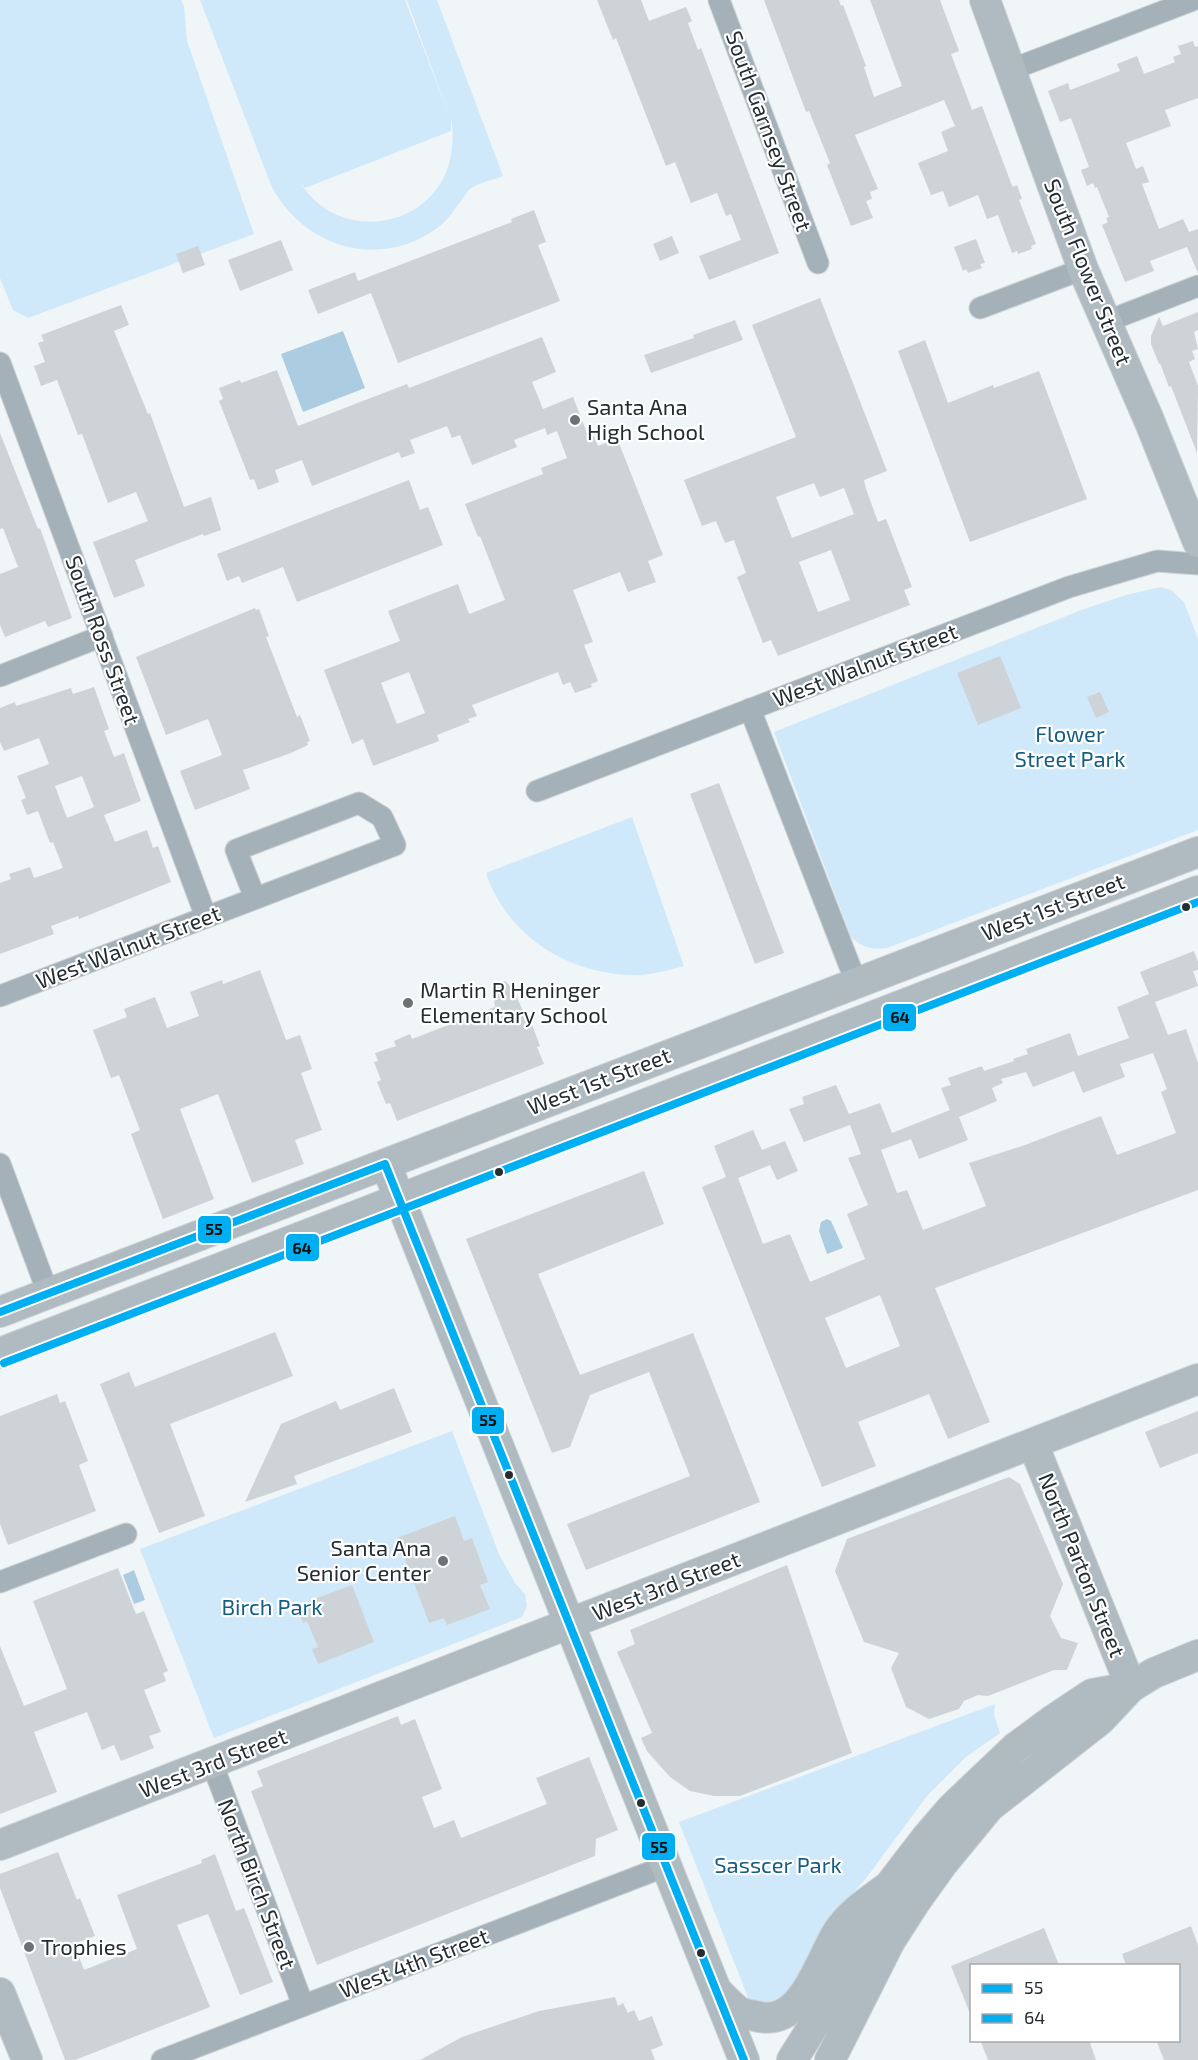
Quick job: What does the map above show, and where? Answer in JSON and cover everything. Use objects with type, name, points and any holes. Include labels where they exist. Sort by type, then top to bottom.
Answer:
[{"type":"main road","name":"South Flower Street","points":[[985,0],[1083,269],[1149,420],[1198,542]]},
{"type":"main road","name":"West 1st Street","points":[[0,1312],[1198,852]]},
{"type":"main road","name":"West 1st Street","points":[[0,1353],[1198,891]]},
{"type":"main road","points":[[385,1164],[571,1623],[744,2060]]},
{"type":"main road","name":"West 3rd Street","points":[[0,1845],[1198,1379]]},
{"type":"main road","name":"North Parton Street","points":[[1033,1444],[1131,1687]]},
{"type":"main road","points":[[830,2060],[890,1941],[943,1863],[989,1807],[1100,1720],[1131,1687],[1154,1673],[1198,1655]]},
{"type":"main road","points":[[792,2060],[835,1991],[874,1920],[890,1885],[952,1808],[1015,1748],[1053,1720],[1092,1694],[1131,1687]]},
{"type":"main road","points":[[717,1991],[739,2012],[764,2019],[785,2014],[801,1999],[838,1932],[854,1911],[890,1885]]},
{"type":"main road","points":[[0,1993],[27,2060]]},
{"type":"street","name":"South Garnsey Street","points":[[720,0],[818,263]]},
{"type":"street","points":[[1010,70],[1193,0]]},
{"type":"street","points":[[980,308],[1083,269]]},
{"type":"street","points":[[1105,322],[1198,286]]},
{"type":"street","name":"South Ross Street","points":[[2,376],[102,636],[206,917]]},
{"type":"street","name":"West Walnut Street","points":[[537,791],[1069,587],[1157,561],[1198,564]]},
{"type":"street","points":[[0,676],[102,636]]},
{"type":"street","points":[[750,709],[856,982]]},
{"type":"street","name":"West Walnut Street","points":[[0,996],[394,845],[382,817],[359,803],[236,850],[255,898]]},
{"type":"street","points":[[0,1164],[48,1293]]},
{"type":"street","points":[[0,1582],[126,1534]]},
{"type":"street","name":"North Birch Street","points":[[212,1763],[303,2005]]},
{"type":"street","name":"West 4th Street","points":[[162,2060],[666,1866]]},
{"type":"green space","points":[[0,0],[181,0],[184,6],[187,41],[254,234],[28,318],[13,310],[0,278]]},
{"type":"green space","points":[[200,0],[405,0],[450,118],[407,0],[437,0],[503,176],[469,190],[440,226],[417,240],[393,248],[369,250],[346,246],[323,238],[303,225],[285,207],[271,185]],"holes":[[[451,118],[452,146],[446,173],[432,195],[413,210],[389,220],[365,222],[340,216],[318,203],[305,188],[451,131]]]},
{"type":"green space","name":"Flower Street Park","points":[[1160,587],[1171,590],[1184,602],[1198,639],[1198,830],[887,948],[876,949],[859,944],[851,937],[774,732],[1084,609]]},
{"type":"green space","points":[[632,817],[684,966],[637,975],[606,973],[562,958],[523,932],[495,895],[486,873]]},
{"type":"green space","name":"Birch Park","points":[[452,1431],[499,1554],[515,1583],[525,1594],[527,1606],[522,1617],[214,1738],[140,1549]]},
{"type":"green space","name":"Sasscer Park","points":[[995,1704],[994,1715],[1000,1733],[966,1757],[927,1796],[864,1881],[839,1908],[785,2002],[767,2008],[749,2000],[679,1822]]},
{"type":"shaded area","points":[[343,331],[365,388],[303,412],[281,354]]},
{"type":"shaded area","points":[[827,1219],[831,1221],[843,1248],[827,1254],[819,1231],[821,1222]]},
{"type":"shaded area","points":[[134,1570],[145,1600],[134,1604],[123,1575]]},
{"type":"building","points":[[597,0],[641,0],[649,21],[686,7],[692,21],[688,23],[698,50],[701,48],[779,253],[709,280],[699,256],[741,240],[731,214],[726,216],[717,193],[691,203],[675,162],[666,166],[616,38],[613,40]]},
{"type":"building","points":[[764,0],[839,0],[841,6],[843,5],[866,66],[864,67],[874,97],[902,86],[870,0],[940,0],[959,51],[951,54],[972,110],[982,106],[1011,183],[1013,187],[1017,185],[1022,199],[1019,200],[1036,244],[1031,246],[1032,249],[1018,254],[1017,251],[1012,253],[998,215],[987,219],[978,195],[949,207],[943,191],[931,195],[918,163],[948,151],[941,132],[955,126],[944,100],[855,135],[878,189],[870,192],[872,199],[866,201],[873,218],[851,226],[827,165],[830,163],[809,111],[806,112]]},
{"type":"building","points":[[1193,41],[1195,47],[1198,46],[1198,98],[1165,110],[1171,126],[1126,143],[1136,169],[1143,166],[1149,182],[1142,184],[1159,229],[1183,219],[1189,232],[1198,229],[1198,273],[1187,247],[1150,261],[1154,271],[1125,282],[1102,225],[1108,222],[1106,218],[1109,217],[1097,187],[1095,188],[1093,183],[1087,186],[1081,170],[1089,167],[1071,118],[1060,122],[1048,91],[1068,83],[1070,90],[1120,71],[1117,64],[1137,56],[1144,74],[1175,62],[1173,57],[1181,54],[1178,46]]},
{"type":"building","points":[[534,210],[546,242],[538,245],[560,301],[398,363],[371,293],[318,314],[308,290],[355,272],[358,281],[512,222],[511,219]]},
{"type":"building","points":[[672,236],[679,253],[660,261],[653,244]]},
{"type":"building","points":[[976,239],[985,263],[980,264],[982,268],[968,273],[966,269],[963,271],[954,247]]},
{"type":"building","points":[[281,240],[293,270],[240,291],[228,260]]},
{"type":"building","points":[[198,246],[205,265],[183,273],[176,254]]},
{"type":"building","points":[[820,298],[887,471],[864,480],[866,489],[878,522],[886,519],[912,587],[904,590],[910,605],[778,656],[771,640],[763,643],[737,577],[746,573],[734,540],[725,543],[716,521],[702,526],[684,480],[796,437],[752,325]],"holes":[[[814,483],[820,497],[844,488],[854,514],[792,538],[776,497]],[[831,550],[850,600],[818,612],[799,562]]]},
{"type":"building","points":[[121,305],[129,325],[114,331],[148,414],[150,413],[184,507],[211,497],[221,530],[204,536],[203,534],[135,560],[145,586],[114,598],[93,542],[148,521],[136,492],[108,503],[82,434],[78,435],[57,380],[41,386],[34,366],[45,362],[38,343],[44,341],[41,335]]},
{"type":"building","points":[[1198,312],[1198,330],[1194,332],[1198,349],[1192,351],[1195,359],[1189,362],[1198,386],[1197,453],[1171,386],[1169,387],[1151,344],[1151,336],[1159,317],[1163,326]]},
{"type":"building","points":[[735,320],[743,340],[651,373],[644,355],[694,338],[693,335]]},
{"type":"building","points":[[542,337],[556,372],[532,382],[543,409],[573,397],[589,438],[594,436],[598,446],[617,438],[663,555],[648,561],[656,582],[628,592],[620,572],[573,590],[593,642],[584,645],[598,681],[591,684],[592,687],[575,693],[570,682],[563,685],[558,672],[472,705],[477,716],[468,719],[470,722],[437,735],[439,741],[373,766],[363,739],[352,744],[324,670],[400,641],[388,611],[458,584],[469,614],[505,600],[465,504],[543,474],[541,468],[567,458],[557,431],[547,435],[545,428],[514,440],[517,447],[472,465],[460,435],[452,438],[447,426],[410,440],[415,453],[401,458],[399,452],[312,486],[302,460],[275,470],[279,482],[258,490],[254,479],[250,480],[219,401],[223,399],[219,388],[277,370],[298,426],[407,384],[409,388]],"holes":[[[409,672],[425,713],[397,724],[381,683]]]},
{"type":"building","points":[[925,340],[948,403],[993,385],[994,388],[1039,371],[1087,499],[970,542],[898,351]]},
{"type":"building","points":[[0,433],[38,529],[40,528],[72,618],[48,627],[45,621],[5,637],[0,625],[0,574],[18,567],[3,528],[0,529]]},
{"type":"building","points":[[409,480],[420,510],[428,507],[443,545],[297,602],[283,567],[242,583],[239,576],[227,581],[217,554]]},
{"type":"building","points":[[255,608],[259,609],[269,636],[266,637],[297,717],[300,715],[310,741],[307,742],[308,745],[291,753],[243,770],[250,789],[195,810],[180,771],[222,755],[208,719],[166,735],[136,657]]},
{"type":"building","points":[[1000,656],[1021,708],[978,725],[957,673]]},
{"type":"building","points":[[94,687],[109,729],[104,731],[114,757],[124,753],[141,801],[104,815],[115,842],[147,830],[153,848],[158,846],[171,882],[79,919],[78,916],[51,926],[54,934],[0,954],[0,883],[11,879],[9,874],[30,867],[34,878],[63,868],[53,842],[50,843],[38,811],[27,815],[21,800],[26,798],[17,776],[49,764],[39,738],[4,751],[0,742],[0,708],[15,702],[16,706],[71,688],[73,694]],"holes":[[[82,776],[94,807],[67,818],[55,786]]]},
{"type":"building","points":[[1100,692],[1109,712],[1096,718],[1087,697]]},
{"type":"building","points":[[719,783],[784,953],[755,964],[690,794]]},
{"type":"building","points":[[1194,951],[1198,962],[1198,970],[1193,971],[1198,986],[1155,1002],[1168,1035],[1186,1029],[1198,1063],[1198,1190],[935,1288],[990,1422],[948,1439],[929,1394],[858,1422],[876,1466],[822,1487],[702,1187],[726,1177],[714,1146],[753,1130],[762,1150],[785,1141],[798,1171],[777,1180],[770,1165],[738,1178],[763,1244],[790,1234],[810,1282],[865,1259],[847,1214],[868,1205],[848,1158],[861,1154],[850,1125],[804,1142],[789,1109],[804,1104],[802,1097],[836,1085],[849,1114],[880,1103],[892,1133],[950,1110],[941,1088],[951,1085],[948,1078],[982,1066],[984,1071],[1014,1061],[1013,1059],[1028,1054],[1026,1049],[1070,1033],[1078,1056],[1129,1038],[1117,1007],[1149,994],[1140,972]],"holes":[[[1153,1053],[1167,1089],[1161,1092],[1176,1133],[1117,1155],[1101,1116],[1025,1145],[969,1163],[986,1206],[923,1230],[907,1190],[897,1193],[881,1150],[911,1139],[919,1159],[968,1140],[959,1117],[997,1101],[992,1088],[1003,1083],[1001,1079],[1026,1072],[1033,1087],[1074,1071],[1083,1093],[1125,1077],[1120,1064]],[[880,1295],[900,1346],[846,1368],[825,1318]]]},
{"type":"building","points":[[260,970],[286,1040],[300,1035],[312,1069],[301,1073],[322,1130],[295,1140],[304,1164],[252,1183],[218,1094],[180,1109],[214,1199],[163,1219],[131,1134],[140,1130],[119,1075],[111,1078],[93,1030],[127,1017],[124,1009],[155,997],[167,1028],[199,1016],[190,992],[222,980],[223,984]]},
{"type":"building","points":[[505,981],[513,988],[528,1023],[531,1022],[544,1064],[397,1121],[390,1103],[386,1104],[377,1082],[381,1080],[374,1062],[378,1061],[375,1053],[396,1046],[394,1041],[410,1034],[412,1039],[495,1007],[493,990],[495,985]]},
{"type":"building","points":[[644,1171],[664,1224],[538,1274],[580,1375],[693,1333],[760,1502],[586,1570],[567,1524],[690,1476],[649,1372],[590,1395],[570,1447],[552,1453],[466,1239]]},
{"type":"building","points":[[275,1332],[293,1376],[170,1424],[205,1516],[159,1533],[100,1384],[129,1372],[135,1387]]},
{"type":"building","points":[[394,1388],[412,1432],[294,1476],[297,1484],[245,1502],[281,1424],[336,1401],[340,1410]]},
{"type":"building","points":[[57,1394],[60,1403],[65,1401],[88,1461],[79,1465],[96,1511],[8,1545],[0,1524],[0,1416]]},
{"type":"building","points":[[1198,1411],[1198,1453],[1160,1468],[1145,1432]]},
{"type":"building","points":[[1009,1477],[1020,1484],[1063,1584],[1050,1616],[1061,1638],[1078,1643],[1067,1670],[1054,1670],[988,1696],[978,1695],[964,1701],[959,1709],[929,1719],[906,1707],[891,1668],[899,1653],[864,1642],[835,1571],[847,1539]]},
{"type":"building","name":"Santa Ana Senior Center","points":[[455,1516],[464,1541],[472,1538],[488,1582],[480,1585],[490,1609],[447,1625],[444,1618],[429,1623],[397,1538]]},
{"type":"building","points":[[787,1565],[852,1753],[740,1796],[714,1796],[690,1791],[670,1777],[647,1751],[641,1738],[652,1733],[617,1652],[635,1644],[630,1630]]},
{"type":"building","points":[[118,1568],[136,1614],[144,1611],[168,1671],[163,1673],[166,1681],[144,1690],[161,1732],[149,1736],[154,1748],[121,1761],[114,1745],[102,1750],[87,1712],[34,1732],[57,1792],[0,1814],[0,1646],[24,1706],[67,1689],[33,1601]]},
{"type":"building","points":[[352,1585],[374,1642],[318,1664],[312,1649],[318,1647],[307,1621],[303,1623],[296,1606]]},
{"type":"building","points":[[398,1716],[401,1725],[415,1719],[442,1789],[422,1797],[434,1828],[454,1820],[461,1838],[547,1804],[536,1778],[589,1757],[618,1830],[596,1839],[595,1856],[317,1965],[251,1791],[263,1786],[257,1771]]},
{"type":"building","points":[[58,1852],[77,1900],[80,1898],[95,1936],[74,1944],[84,1970],[137,1949],[117,1895],[202,1863],[201,1860],[215,1854],[236,1911],[244,1908],[273,1982],[240,1995],[208,1914],[177,1925],[210,2007],[75,2060],[65,2060],[0,1888],[0,1874]]},
{"type":"building","points":[[1191,1926],[1198,1945],[1198,2060],[1164,2060],[1157,2042],[1180,2042],[1180,1964],[1126,1964],[1122,1954]]},
{"type":"building","points":[[1044,1928],[1059,1964],[970,1964],[970,2014],[951,1966]]},
{"type":"building","points":[[615,1997],[618,2006],[623,2003],[628,2013],[634,2010],[639,2021],[652,2016],[663,2045],[651,2050],[655,2060],[420,2060],[462,2037],[539,2011]]},
{"type":"building","points":[[981,2042],[1090,2042],[1096,2060],[988,2060]]},
{"type":"transit line","name":"64","points":[[4,1363],[1198,902]]},
{"type":"transit line","name":"55","points":[[0,1312],[385,1164],[744,2060]]},
{"type":"place","name":"Santa Ana High School","points":[[575,420]]},
{"type":"place","name":"Martin R Heninger Elementary School","points":[[408,1003]]},
{"type":"place","name":"Santa Ana Senior Center","points":[[443,1561]]},
{"type":"place","name":"Trophies","points":[[29,1947]]}]
